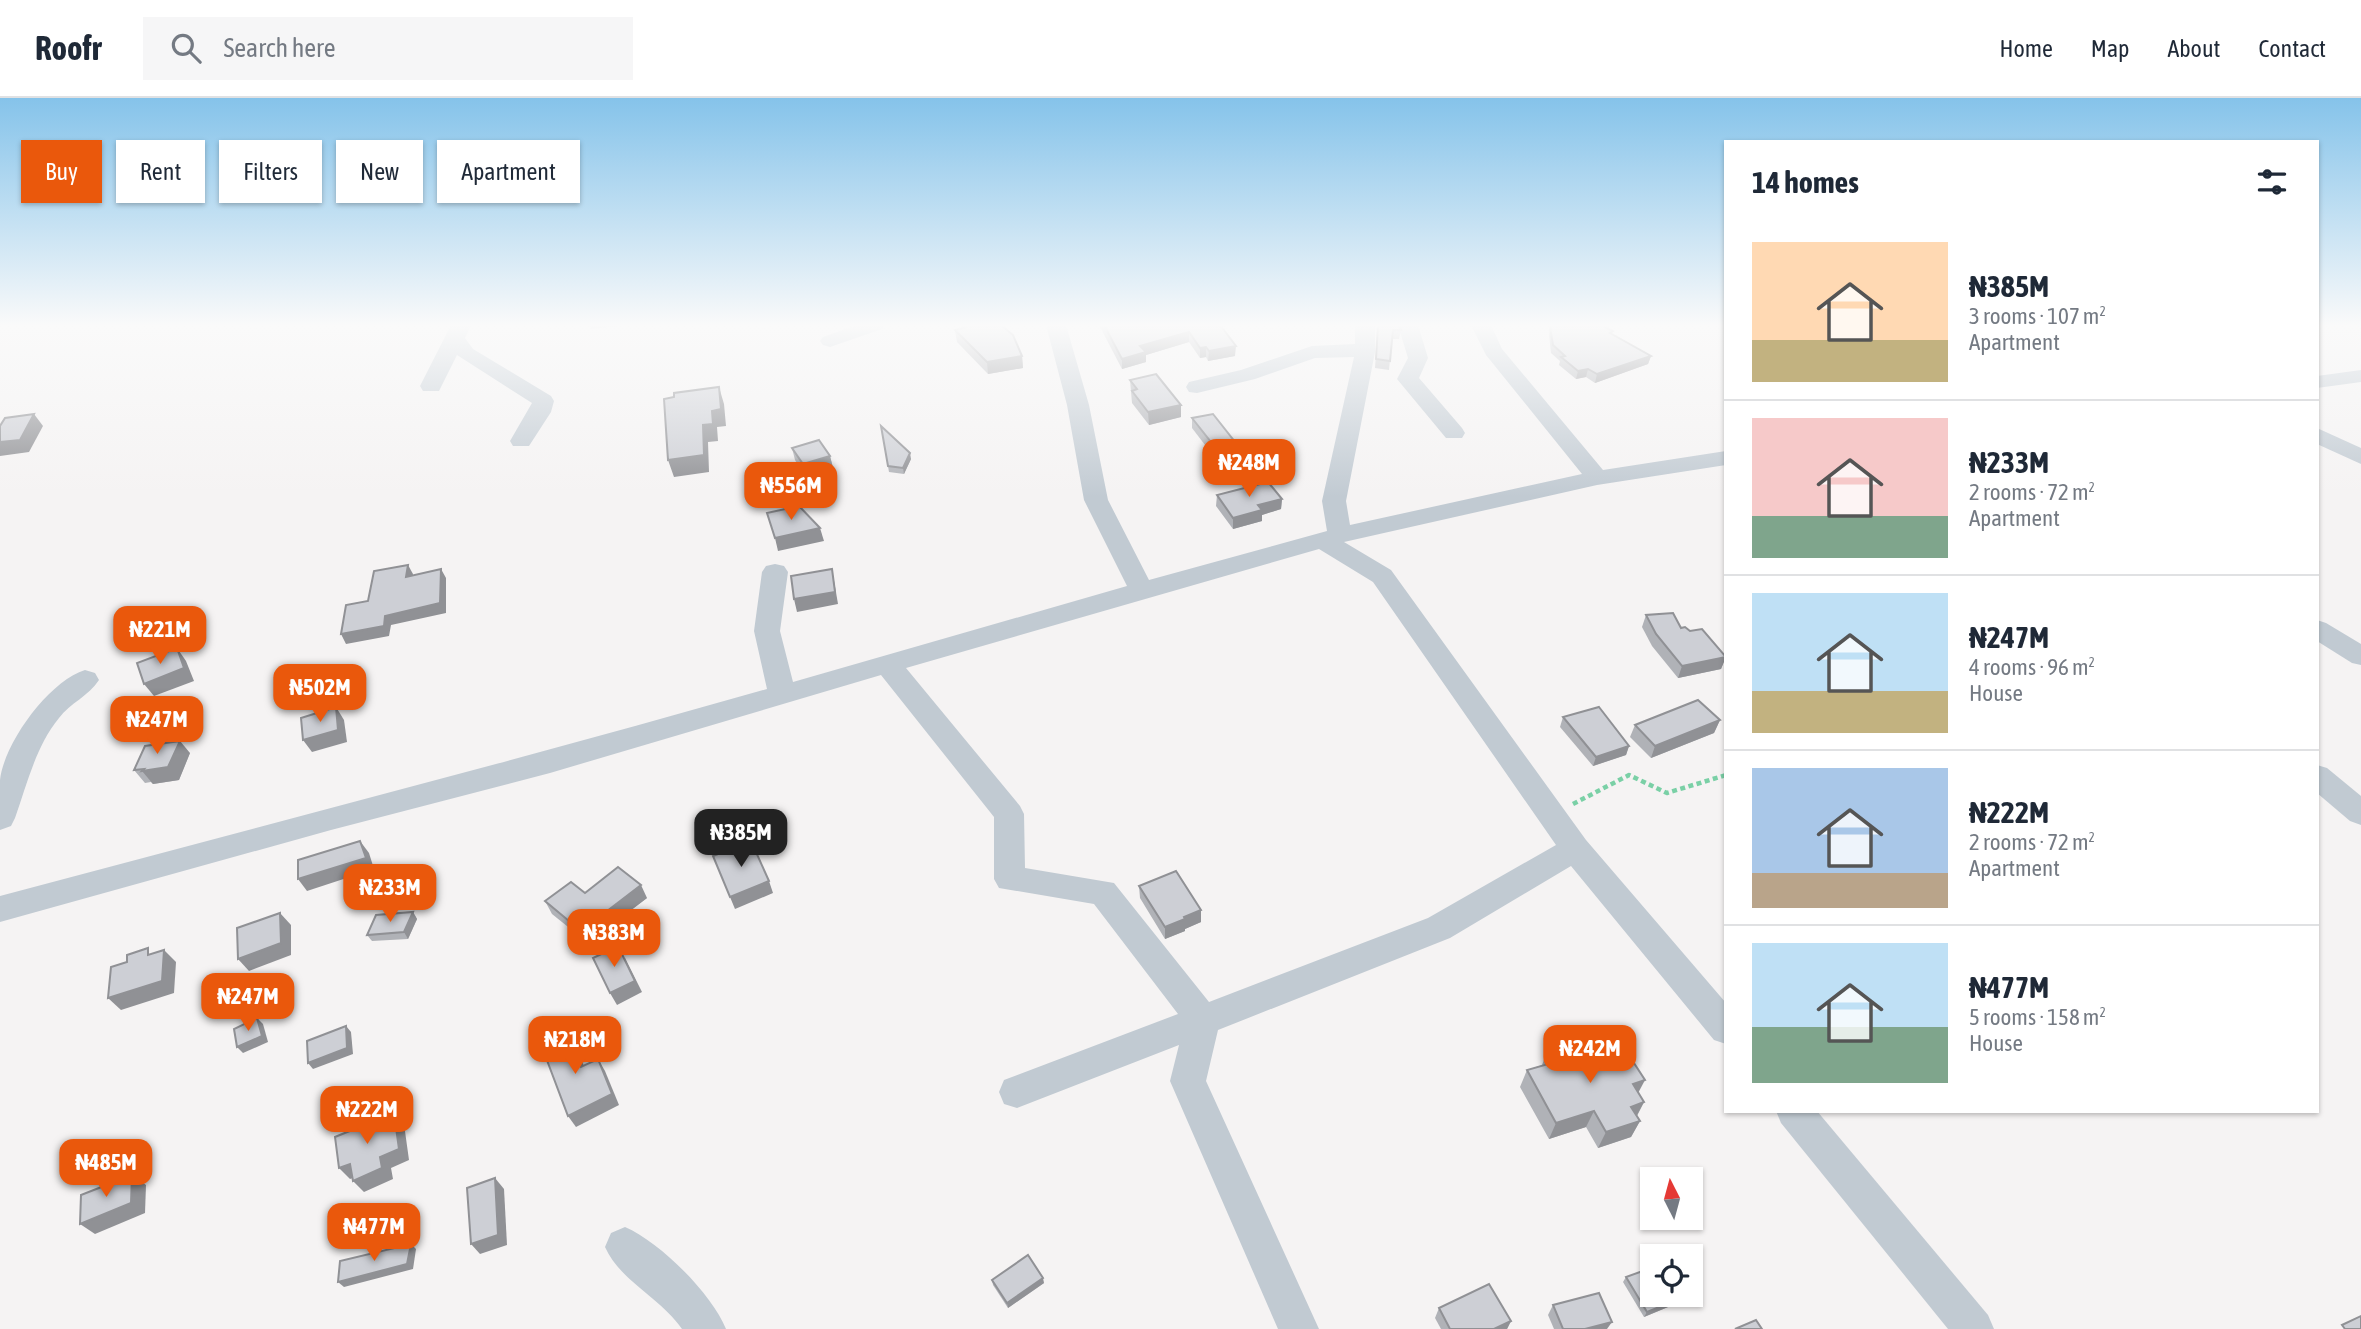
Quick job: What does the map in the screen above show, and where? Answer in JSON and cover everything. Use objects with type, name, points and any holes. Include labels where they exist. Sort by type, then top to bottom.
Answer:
[{"type":"street","points":[[513,382],[543,401],[542,411],[523,432],[522,441]]},
{"type":"street","points":[[1072,382],[1096,500],[1142,590]]},
{"type":"street","points":[[1198,387],[1216,382]]},
{"type":"street","points":[[1332,538],[1334,501],[1358,382]]},
{"type":"street","points":[[1411,382],[1454,433]]},
{"type":"street","points":[[1519,382],[1597,478]]},
{"type":"street","points":[[2319,436],[2361,457]]},
{"type":"street","points":[[0,909],[331,818],[550,762],[1142,590],[1332,538],[1597,478],[1723,461]]},
{"type":"street","points":[[1332,538],[1382,576],[1575,849],[1724,1027]]},
{"type":"street","points":[[775,572],[767,631],[782,695]]},
{"type":"street","points":[[2319,630],[2361,656]]},
{"type":"street","points":[[888,665],[1009,814],[1010,879],[1103,892],[1203,1020]]},
{"type":"street","points":[[0,818],[26,747],[50,709],[85,680]]},
{"type":"street","points":[[2319,778],[2361,813]]},
{"type":"street","points":[[1017,1092],[1439,928],[1575,849]]},
{"type":"street","points":[[1203,1020],[1188,1081],[1299,1329]]},
{"type":"street","points":[[1796,1113],[1974,1329]]},
{"type":"street","points":[[625,1247],[688,1303],[706,1329]]},
{"type":"path","points":[[1551,815],[1629,775],[1667,793],[1724,776]]},
{"type":"building","points":[[1132,382],[1163,382],[1181,405],[1148,412],[1132,391],[1137,389]]},
{"type":"building","points":[[719,387],[721,409],[712,411],[713,424],[703,425],[704,455],[668,460],[664,399],[674,397],[674,393]]},
{"type":"building","points":[[34,414],[20,440],[0,442],[0,426],[5,418]]},
{"type":"building","points":[[1213,414],[1239,447],[1219,452],[1192,418]]},
{"type":"building","points":[[881,426],[910,453],[903,468],[888,466]]},
{"type":"building","points":[[819,440],[830,456],[803,464],[792,448]]},
{"type":"building","points":[[1268,482],[1282,499],[1258,505],[1262,510],[1233,518],[1217,495]]},
{"type":"building","points":[[799,506],[820,528],[775,538],[767,513]]},
{"type":"building","points":[[408,565],[406,577],[441,569],[440,603],[385,616],[384,626],[341,634],[346,605],[368,601],[374,571]]},
{"type":"building","points":[[832,569],[835,592],[794,599],[791,576]]},
{"type":"building","points":[[1673,613],[1681,628],[1685,627],[1690,631],[1702,629],[1724,657],[1682,666],[1656,634],[1646,615]]},
{"type":"building","points":[[177,648],[184,668],[144,684],[137,663]]},
{"type":"building","points":[[1698,700],[1720,720],[1655,746],[1635,725]]},
{"type":"building","points":[[336,707],[338,730],[303,740],[301,718]]},
{"type":"building","points":[[1599,707],[1629,746],[1596,757],[1563,717]]},
{"type":"building","points":[[180,741],[168,767],[134,770],[145,746]]},
{"type":"building","points":[[360,841],[366,858],[298,879],[298,860]]},
{"type":"building","points":[[751,841],[769,881],[730,897],[713,856]]},
{"type":"building","points":[[618,867],[641,885],[581,931],[545,901],[571,882],[585,893]]},
{"type":"building","points":[[1176,871],[1201,910],[1165,927],[1139,886]]},
{"type":"building","points":[[413,912],[404,932],[367,935],[376,915]]},
{"type":"building","points":[[280,913],[281,943],[238,959],[237,928]]},
{"type":"building","points":[[618,946],[635,981],[610,993],[593,958]]},
{"type":"building","points":[[148,948],[148,955],[164,950],[162,981],[108,998],[111,967],[127,962],[127,955]]},
{"type":"building","points":[[257,1018],[262,1036],[237,1047],[234,1029]]},
{"type":"building","points":[[346,1026],[347,1048],[308,1063],[307,1041]]},
{"type":"building","points":[[568,1034],[581,1067],[598,1059],[612,1094],[568,1116],[542,1047]]},
{"type":"building","points":[[1602,1037],[1616,1061],[1630,1057],[1645,1080],[1633,1084],[1644,1102],[1631,1107],[1640,1121],[1606,1132],[1594,1111],[1556,1123],[1527,1070],[1552,1063],[1546,1054]]},
{"type":"building","points":[[394,1113],[399,1149],[380,1157],[382,1168],[353,1181],[350,1164],[339,1168],[335,1137]]},
{"type":"building","points":[[132,1175],[131,1203],[80,1224],[81,1195]]},
{"type":"building","points":[[495,1178],[498,1235],[471,1244],[467,1188]]},
{"type":"building","points":[[411,1244],[407,1264],[338,1282],[340,1261]]},
{"type":"building","points":[[1028,1255],[1043,1278],[1007,1303],[992,1280]]},
{"type":"building","points":[[1640,1272],[1640,1300],[1626,1277]]},
{"type":"building","points":[[1489,1284],[1511,1321],[1494,1329],[1450,1329],[1439,1308]]},
{"type":"building","points":[[1599,1293],[1612,1322],[1585,1329],[1563,1329],[1553,1305]]},
{"type":"building","points":[[1644,1307],[1660,1307],[1647,1312]]},
{"type":"building","points":[[2361,1316],[2361,1329],[2345,1329],[2342,1325]]},
{"type":"building","points":[[1756,1320],[1762,1329],[1735,1329]]}]
